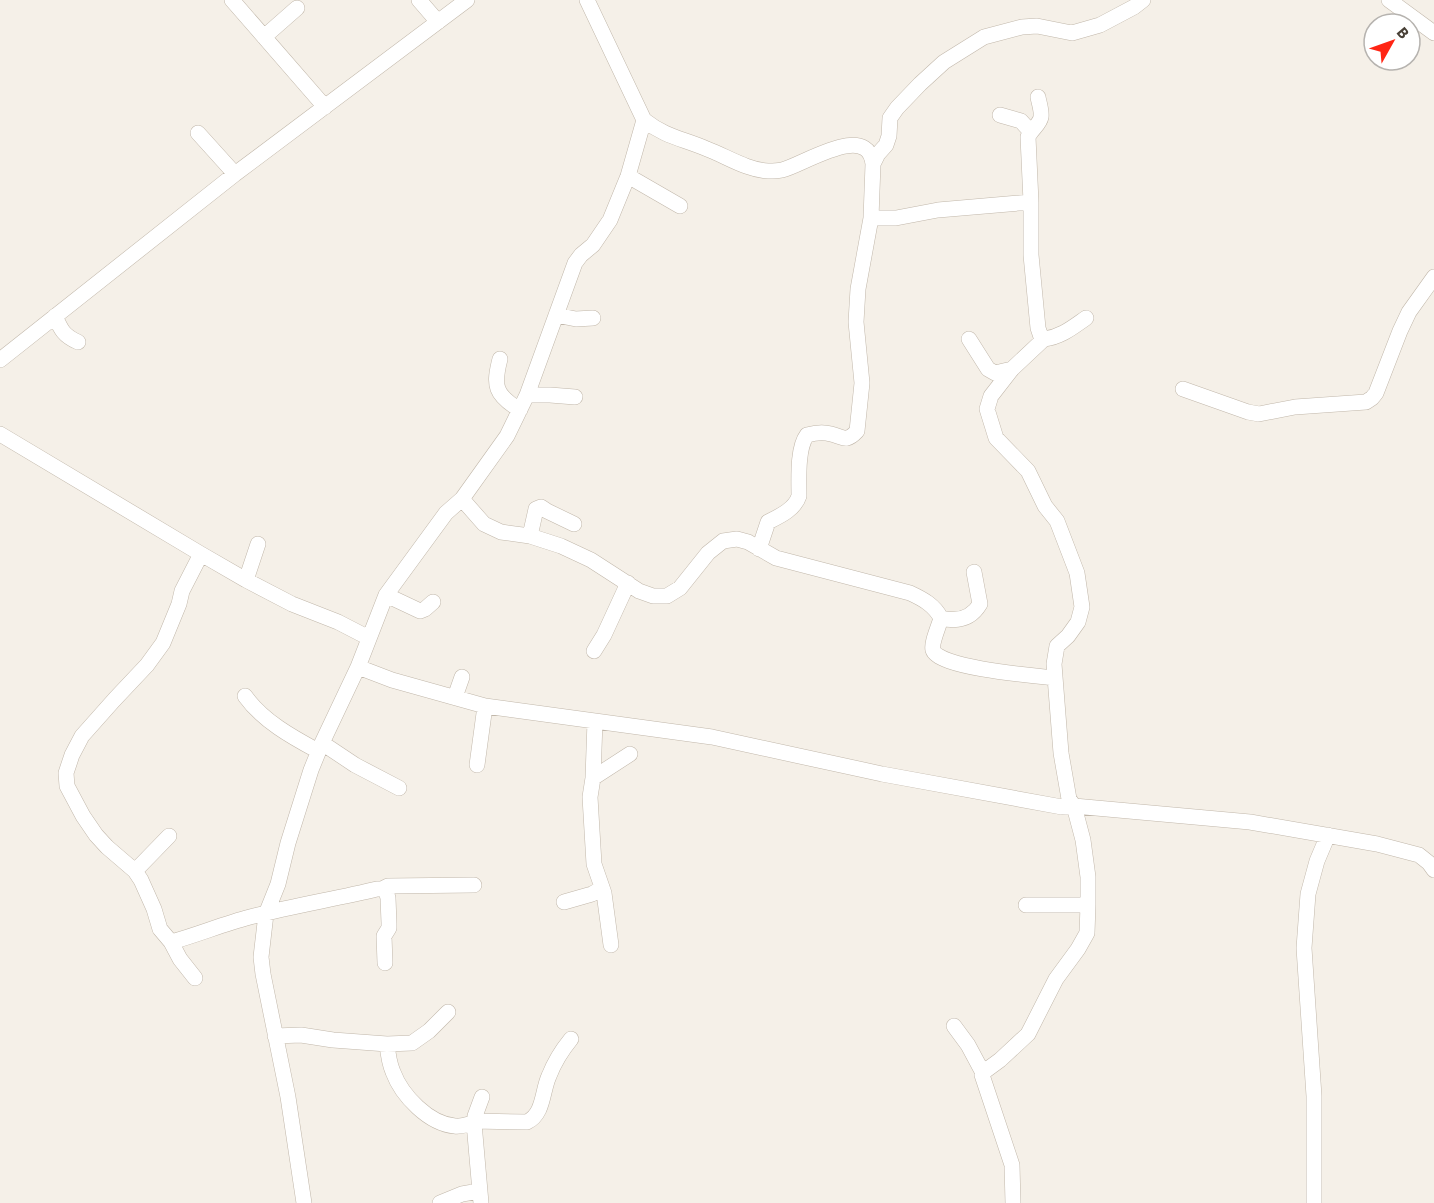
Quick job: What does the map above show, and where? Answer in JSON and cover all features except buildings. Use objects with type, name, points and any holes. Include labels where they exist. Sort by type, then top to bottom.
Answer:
[{"type":"street","points":[[232,0],[325,107]]},
{"type":"street","points":[[419,0],[438,22]]},
{"type":"street","points":[[0,360],[235,174],[467,0]]},
{"type":"street","points":[[587,0],[644,120],[657,130],[766,171],[781,170],[822,153],[850,145],[859,146],[872,156],[871,218],[858,289],[856,322],[862,384],[857,431],[848,439],[830,433],[807,435],[801,449],[797,502],[768,522],[759,549]]},
{"type":"street","points":[[873,164],[886,145],[890,118],[897,108],[944,62],[984,37],[1022,27],[1037,26],[1072,33],[1100,25],[1143,0]]},
{"type":"street","points":[[1389,0],[1434,33]]},
{"type":"street","points":[[264,37],[297,8]]},
{"type":"street","points":[[1038,97],[1042,116],[1028,137],[1031,255],[1038,328],[1044,339]]},
{"type":"street","points":[[1000,115],[1021,121],[1030,132]]},
{"type":"street","points":[[304,1203],[288,1097],[261,957],[266,914],[278,884],[288,843],[320,747],[358,666],[386,595],[446,513],[462,499],[507,436],[527,395],[575,263],[593,244],[610,220],[628,176],[644,120]]},
{"type":"street","points":[[198,133],[235,174]]},
{"type":"street","points":[[628,176],[680,206]]},
{"type":"street","points":[[871,218],[896,218],[938,210],[1031,202]]},
{"type":"street","points":[[1183,389],[1259,414],[1295,407],[1366,402],[1376,393],[1409,312],[1434,277]]},
{"type":"street","points":[[556,315],[576,320],[593,318]]},
{"type":"street","points":[[55,316],[62,331],[69,338],[78,342]]},
{"type":"street","points":[[983,1073],[1028,1034],[1056,979],[1087,933],[1088,905],[1088,877],[1083,840],[1074,806],[1069,799],[1061,753],[1054,664],[1057,646],[1078,622],[1082,607],[1077,573],[1057,521],[1045,506],[1028,471],[996,438],[987,410],[991,396],[1012,369],[1044,339],[1065,333],[1086,318]]},
{"type":"street","points":[[969,339],[988,369],[995,373],[1012,369]]},
{"type":"street","points":[[500,359],[496,374],[497,387],[505,400],[520,410]]},
{"type":"street","points":[[527,395],[575,397]]},
{"type":"street","points":[[0,434],[246,580],[292,604],[338,622],[369,638]]},
{"type":"street","points":[[462,499],[484,524],[501,532],[530,536],[561,546],[591,560],[639,591],[653,596],[667,596],[680,588],[708,553],[723,541],[737,539],[748,542],[776,558],[910,593],[924,600],[937,610],[941,618],[932,648],[935,654],[944,660],[979,669],[1055,678]]},
{"type":"street","points":[[530,536],[536,509],[541,507],[574,524]]},
{"type":"street","points":[[246,580],[258,544]]},
{"type":"street","points":[[195,978],[160,929],[154,909],[135,871],[107,847],[90,825],[67,786],[66,773],[82,736],[147,665],[163,643],[180,604],[182,591],[201,555]]},
{"type":"street","points":[[941,618],[953,621],[969,617],[977,610],[981,604],[974,572]]},
{"type":"street","points":[[594,651],[628,583]]},
{"type":"street","points":[[386,595],[420,610],[434,602]]},
{"type":"street","points":[[358,666],[392,680],[485,706],[712,738],[882,774],[1062,807],[1074,806],[1250,822],[1328,835],[1407,851],[1419,855],[1434,870]]},
{"type":"street","points":[[455,697],[462,677]]},
{"type":"street","points":[[245,696],[261,714],[298,741],[320,747],[399,788]]},
{"type":"street","points":[[477,765],[485,706]]},
{"type":"street","points":[[595,721],[590,796],[594,864],[604,893],[611,945]]},
{"type":"street","points":[[593,778],[630,754]]},
{"type":"street","points":[[1314,1203],[1314,1096],[1304,948],[1308,894],[1317,861],[1328,835]]},
{"type":"street","points":[[135,871],[169,836]]},
{"type":"street","points":[[171,942],[222,925],[388,886],[474,885]]},
{"type":"street","points":[[564,902],[592,894],[602,888]]},
{"type":"street","points":[[382,889],[386,891],[388,898],[389,928],[384,936],[385,963]]},
{"type":"street","points":[[1026,905],[1088,905]]},
{"type":"street","points":[[275,1036],[301,1035],[387,1044],[412,1043],[429,1031],[448,1012]]},
{"type":"street","points":[[954,1026],[968,1045],[983,1073],[982,1078],[1012,1165],[1013,1203]]},
{"type":"street","points":[[387,1044],[394,1075],[421,1112],[433,1119],[456,1126],[474,1122],[527,1122],[531,1120],[539,1111],[549,1074],[571,1039]]},
{"type":"street","points":[[440,1203],[462,1194],[480,1197],[474,1122],[482,1097]]}]
